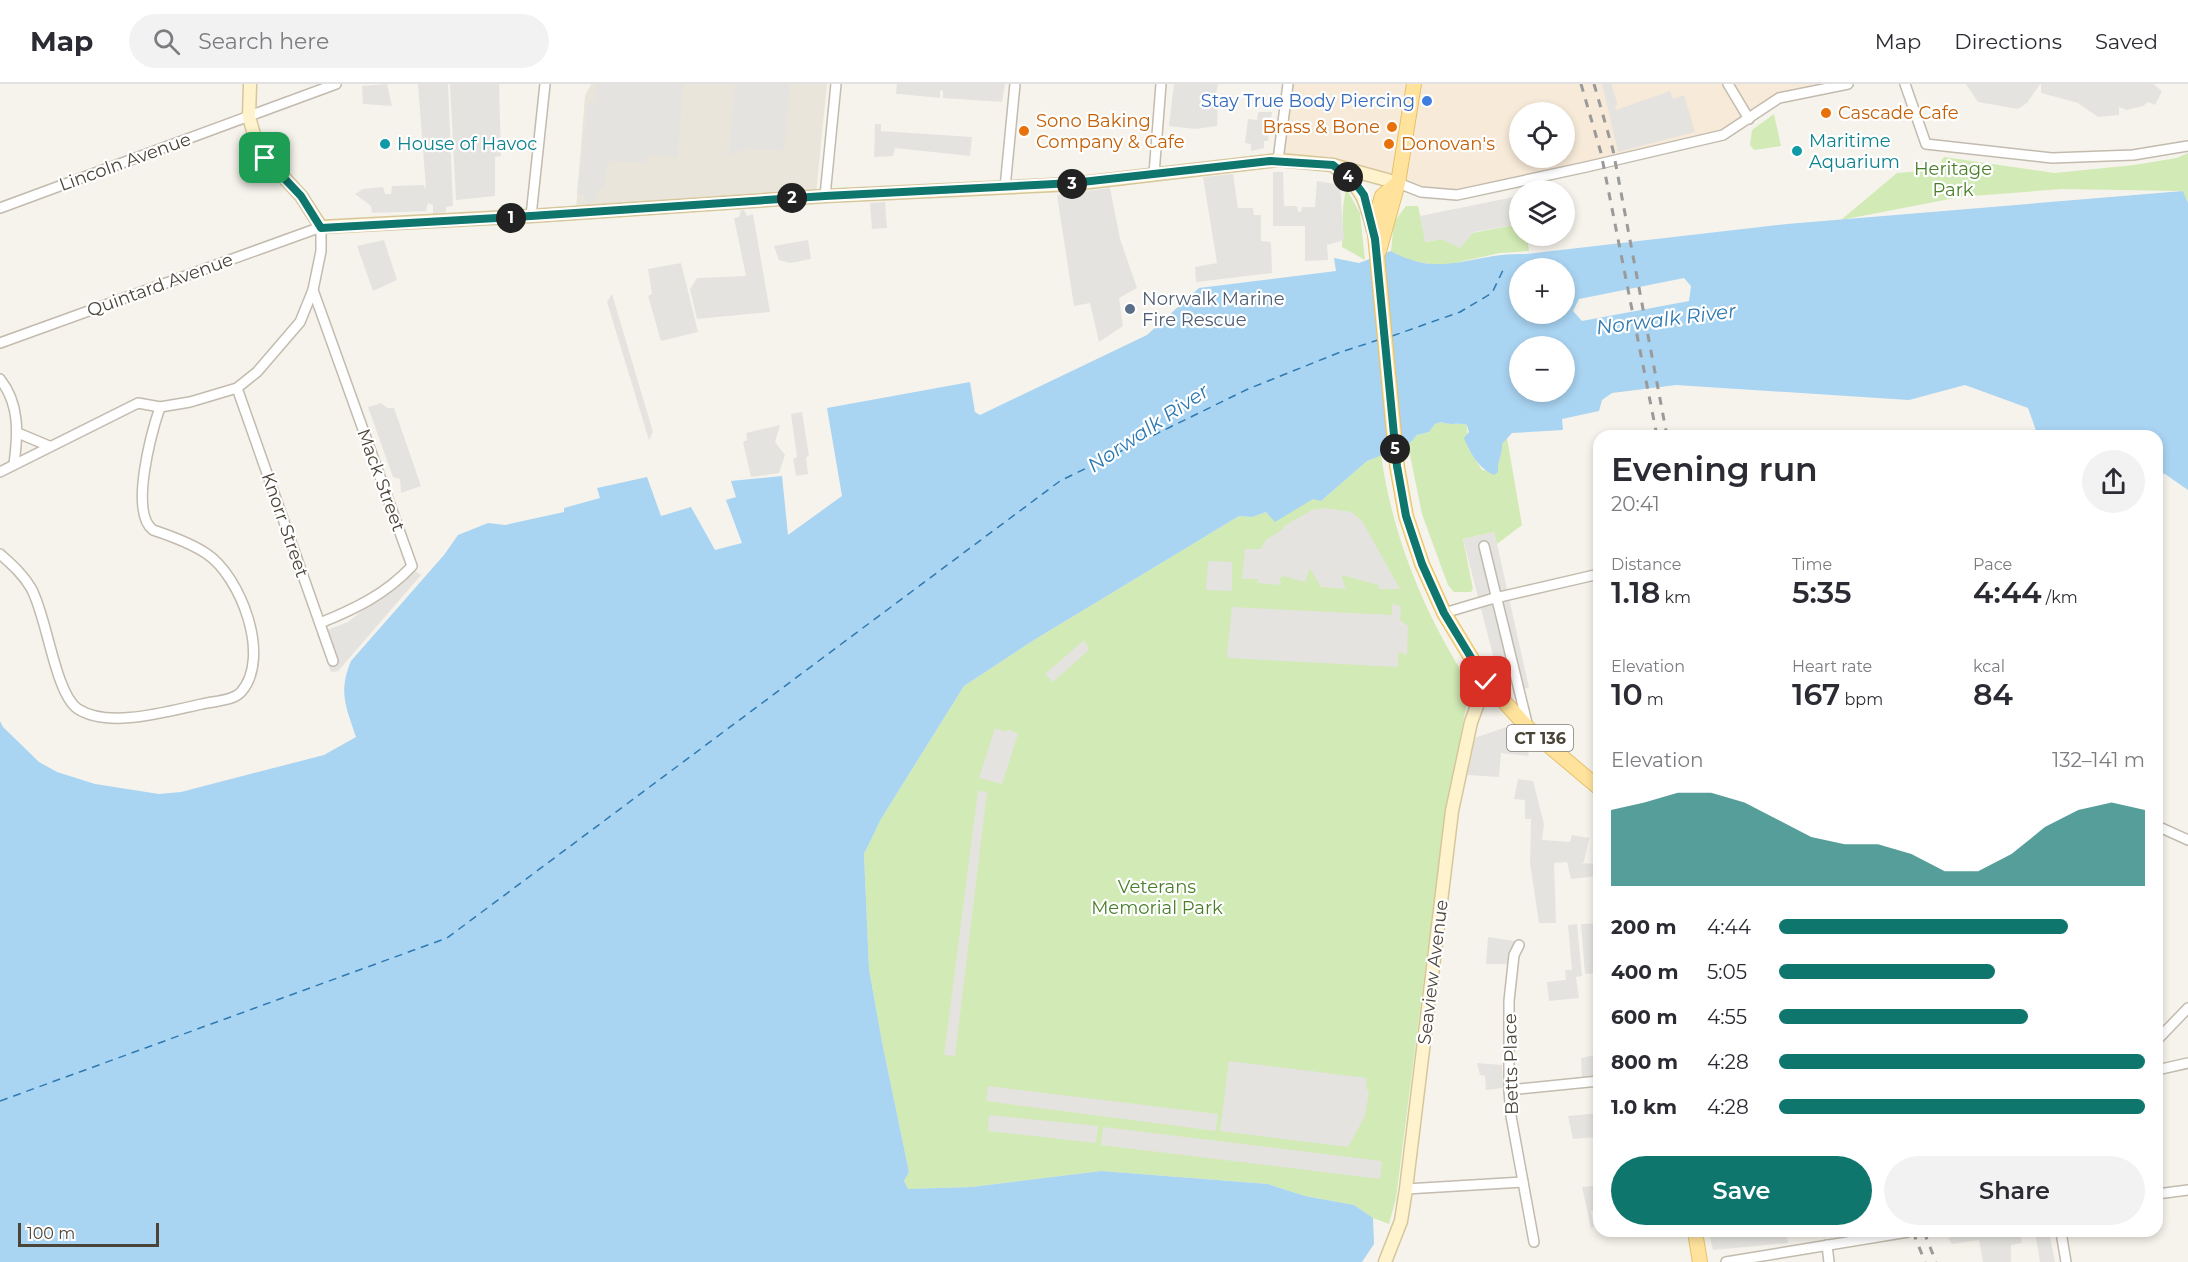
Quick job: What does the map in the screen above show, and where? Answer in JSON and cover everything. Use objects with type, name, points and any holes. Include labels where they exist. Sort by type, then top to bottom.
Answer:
[{"type":"main road","points":[[250,84],[249,117],[255,138],[265,158],[301,196],[321,228],[825,196],[1005,188],[1278,160],[1333,165],[1398,183]]},
{"type":"main road","points":[[1375,239],[1375,215],[1382,196],[1398,183],[1414,84]]},
{"type":"main road","name":"CT 136","points":[[1333,165],[1356,184],[1364,195],[1375,239],[1397,466],[1406,516],[1422,564],[1444,613],[1486,682],[1529,729],[1593,783]]},
{"type":"main road","name":"CT 136","points":[[1378,255],[1398,183]]},
{"type":"main road","name":"Seaview Avenue","points":[[1385,1262],[1401,1221],[1406,1189],[1452,811],[1471,722],[1486,682]]},
{"type":"main road","points":[[1696,1237],[1700,1262]]},
{"type":"street","name":"Lincoln Avenue","points":[[0,208],[336,84]]},
{"type":"street","points":[[531,216],[545,84]]},
{"type":"street","points":[[825,196],[836,84]]},
{"type":"street","points":[[1005,188],[1015,84]]},
{"type":"street","points":[[1154,174],[1161,84]]},
{"type":"street","points":[[1278,160],[1288,84]]},
{"type":"street","points":[[1728,84],[1749,119]]},
{"type":"street","points":[[1398,183],[1421,192],[1457,195],[1723,135],[1779,98],[1848,84]]},
{"type":"street","points":[[1905,84],[1926,144],[2052,158],[2133,155],[2188,146]]},
{"type":"street","points":[[0,471],[138,403],[160,406],[237,388],[275,355],[300,322],[313,290],[321,251],[321,228]]},
{"type":"street","name":"Quintard Avenue","points":[[0,343],[321,228]]},
{"type":"street","name":"Mack Street","points":[[313,290],[412,566],[398,580],[359,608],[320,623]]},
{"type":"street","points":[[0,379],[8,388],[15,408],[18,433],[14,464]]},
{"type":"street","name":"Knorr Street","points":[[237,388],[333,661]]},
{"type":"street","points":[[0,554],[31,587],[45,625],[62,689],[77,708],[104,717],[138,716],[220,700],[239,693],[247,682],[252,662],[253,632],[228,574],[207,554],[153,530],[146,523],[143,514],[144,476],[150,435],[160,406]]},
{"type":"street","points":[[18,433],[49,446]]},
{"type":"street","points":[[1484,546],[1529,729]]},
{"type":"street","points":[[1444,613],[1593,575]]},
{"type":"street","points":[[2163,829],[2188,840]]},
{"type":"street","name":"Betts Place","points":[[1519,945],[1514,955],[1509,1001],[1509,1090],[1534,1242]]},
{"type":"street","points":[[2163,1034],[2188,1008]]},
{"type":"street","points":[[2163,1069],[2188,1063]]},
{"type":"street","points":[[1509,1090],[1593,1082]]},
{"type":"street","points":[[1406,1189],[1523,1182]]},
{"type":"street","points":[[2163,1193],[2188,1190]]},
{"type":"street","points":[[1726,1262],[1877,1237]]},
{"type":"street","points":[[2062,1237],[2066,1262]]},
{"type":"street","points":[[1827,1245],[1829,1262]]},
{"type":"shaded area","points":[[387,84],[392,106],[363,104],[362,86]]},
{"type":"shaded area","points":[[418,84],[448,84],[453,206],[446,207],[446,212],[433,214],[433,205],[428,203],[426,211],[372,213],[371,206],[355,194],[363,189],[383,187],[385,194],[391,194],[392,186],[423,185],[426,189]]},
{"type":"shaded area","points":[[450,84],[499,84],[501,156],[495,157],[495,196],[456,200]]},
{"type":"shaded area","points":[[591,84],[827,84],[816,193],[576,209],[585,96]]},
{"type":"shaded area","points":[[597,84],[683,84],[678,157],[647,155],[646,163],[608,161],[604,189],[598,190],[595,201],[585,202],[585,195],[577,194],[588,102],[595,102]]},
{"type":"shaded area","points":[[735,84],[790,84],[784,151],[744,149],[732,155],[729,153]]},
{"type":"shaded area","points":[[897,84],[1005,84],[1002,102],[943,98],[943,90],[940,91],[940,98],[896,94]]},
{"type":"shaded area","points":[[1174,84],[1218,84],[1216,94],[1212,94],[1209,103],[1218,104],[1217,126],[1195,129],[1169,126]]},
{"type":"shaded area","points":[[1288,84],[1848,84],[1779,98],[1723,135],[1524,180],[1509,180],[1509,183],[1457,195],[1278,160]]},
{"type":"shaded area","points":[[1602,84],[1611,84],[1618,105],[1615,106],[1616,110],[1670,91],[1673,99],[1684,95],[1695,132],[1618,152]]},
{"type":"shaded area","points":[[1966,84],[2040,84],[2027,103],[2018,109],[1978,102]]},
{"type":"shaded area","points":[[2041,84],[2153,84],[2162,91],[2155,105],[2148,102],[2143,106],[2127,110],[2119,107],[2119,115],[2098,117],[2078,103],[2041,93]]},
{"type":"shaded area","points":[[1258,112],[1272,112],[1268,141],[1264,141],[1264,148],[1251,151],[1251,144],[1245,143],[1248,119],[1257,120]]},
{"type":"shaded area","points":[[875,124],[881,124],[881,131],[972,137],[970,156],[895,148],[893,156],[874,157]]},
{"type":"shaded area","points":[[1273,172],[1283,172],[1284,206],[1297,206],[1298,212],[1301,212],[1302,207],[1315,207],[1317,181],[1340,185],[1344,240],[1327,245],[1328,260],[1305,261],[1305,226],[1273,226]]},
{"type":"shaded area","points":[[1233,174],[1238,208],[1253,208],[1254,215],[1261,215],[1261,241],[1271,242],[1272,273],[1196,282],[1195,267],[1217,263],[1203,177]]},
{"type":"shaded area","points":[[1110,188],[1120,239],[1137,288],[1119,298],[1123,326],[1099,342],[1090,303],[1074,306],[1057,195]]},
{"type":"shaded area","points":[[1509,198],[1509,226],[1474,232],[1460,248],[1441,239],[1425,242],[1420,216]]},
{"type":"shaded area","points":[[885,202],[887,228],[872,229],[870,203]]},
{"type":"shaded area","points":[[741,210],[744,210],[747,216],[753,214],[770,312],[697,319],[690,289],[697,278],[746,276],[734,218],[739,217]]},
{"type":"shaded area","points":[[384,240],[397,280],[373,291],[357,246]]},
{"type":"shaded area","points":[[808,240],[811,259],[790,263],[779,260],[774,246]]},
{"type":"shaded area","points":[[681,263],[698,332],[661,341],[648,296],[652,294],[648,269]]},
{"type":"shaded area","points":[[612,294],[653,432],[649,440],[607,302]]},
{"type":"shaded area","points":[[381,403],[387,408],[394,408],[421,486],[401,493],[400,479],[393,477],[368,407]]},
{"type":"shaded area","points":[[802,412],[809,456],[806,457],[808,474],[796,476],[793,459],[797,457],[791,414]]},
{"type":"shaded area","points":[[780,425],[775,442],[785,455],[779,473],[751,477],[743,442],[747,440],[746,433]]},
{"type":"shaded area","points":[[1324,508],[1351,512],[1362,521],[1400,589],[1378,589],[1379,585],[1341,575],[1346,589],[1321,587],[1310,568],[1305,582],[1283,576],[1279,579],[1282,585],[1257,583],[1258,579],[1242,579],[1245,549],[1261,549],[1266,540],[1284,526],[1312,510]]},
{"type":"shaded area","points":[[1494,532],[1529,688],[1518,689],[1495,663],[1463,539]]},
{"type":"shaded area","points":[[1208,561],[1232,562],[1232,591],[1206,590]]},
{"type":"shaded area","points":[[414,570],[421,575],[338,671],[331,672],[317,634],[348,622]]},
{"type":"shaded area","points":[[1392,604],[1401,606],[1400,620],[1408,626],[1407,655],[1398,652],[1398,667],[1229,658],[1227,655],[1232,607],[1392,615]]},
{"type":"shaded area","points":[[1084,640],[1089,650],[1053,682],[1045,674]]},
{"type":"shaded area","points":[[1510,726],[1530,747],[1528,756],[1501,753],[1499,777],[1467,775],[1474,738]]},
{"type":"shaded area","points":[[995,728],[1006,732],[1008,729],[1018,734],[1002,784],[979,778]]},
{"type":"shaded area","points":[[1518,779],[1533,781],[1544,824],[1542,840],[1570,842],[1572,835],[1589,838],[1584,862],[1580,863],[1593,864],[1593,877],[1571,879],[1567,862],[1554,863],[1556,923],[1539,923],[1530,863],[1531,819],[1525,819],[1525,800],[1514,799]]},
{"type":"shaded area","points":[[978,791],[987,792],[955,1056],[944,1055]]},
{"type":"shaded area","points":[[1593,923],[1593,973],[1585,974],[1581,924]]},
{"type":"shaded area","points":[[1577,924],[1582,976],[1576,977],[1579,998],[1549,1001],[1547,982],[1566,980],[1565,970],[1572,970],[1568,925]]},
{"type":"shaded area","points":[[1488,937],[1521,942],[1509,964],[1486,964]]},
{"type":"shaded area","points":[[1593,1055],[1593,1079],[1582,1080],[1581,1058]]},
{"type":"shaded area","points":[[1229,1061],[1367,1078],[1366,1088],[1369,1091],[1365,1116],[1348,1147],[1220,1131]]},
{"type":"shaded area","points":[[1477,1063],[1502,1065],[1503,1088],[1486,1090],[1485,1076],[1480,1075]]},
{"type":"shaded area","points":[[988,1086],[1218,1114],[1216,1131],[986,1101]]},
{"type":"shaded area","points":[[1593,1114],[1593,1137],[1573,1139],[1568,1116]]},
{"type":"shaded area","points":[[989,1115],[1098,1126],[1096,1143],[988,1131]]},
{"type":"shaded area","points":[[1103,1127],[1382,1161],[1380,1179],[1101,1145]]},
{"type":"shaded area","points":[[1593,1186],[1593,1210],[1591,1211],[1593,1227],[1591,1228],[1582,1187]]},
{"type":"shaded area","points":[[1710,1237],[1787,1237],[1788,1243],[1713,1250]]},
{"type":"shaded area","points":[[2021,1237],[2022,1243],[2011,1245],[2011,1262],[1983,1262],[1979,1240],[1952,1244],[1948,1238]]},
{"type":"shaded area","points":[[2036,1237],[2050,1237],[2055,1262],[2040,1262]]},
{"type":"green space","points":[[1774,114],[1781,146],[1754,150],[1750,145],[1752,130]]},
{"type":"green space","name":"Heritage Park","points":[[2188,153],[2188,203],[2183,191],[2061,189],[1960,197],[1841,220],[1897,173],[1935,170],[1944,157],[2055,173],[2134,165],[2177,158]]},
{"type":"green space","points":[[1346,188],[1360,213],[1365,260],[1342,247]]},
{"type":"green space","points":[[1406,206],[1418,206],[1426,242],[1509,226],[1509,246],[1528,246],[1529,251],[1500,253],[1441,266],[1407,260],[1391,251],[1394,222]]},
{"type":"green space","points":[[1441,422],[1467,425],[1468,448],[1482,470],[1498,472],[1502,444],[1507,438],[1522,525],[1497,544],[1494,532],[1463,539],[1473,589],[1471,592],[1454,592],[1448,585],[1422,514],[1408,445],[1417,435],[1429,432],[1435,424]]},
{"type":"green space","name":"Veterans Memorial Park","points":[[1381,455],[1394,517],[1413,575],[1425,604],[1470,685],[1442,837],[1396,1198],[1389,1224],[1373,1218],[1354,1205],[1305,1196],[1268,1184],[1101,1171],[972,1187],[908,1189],[904,1181],[909,1172],[869,969],[864,854],[881,819],[964,686],[1034,640],[1239,516],[1252,517],[1266,512],[1275,521],[1313,498],[1321,501],[1367,461]]},
{"type":"water","name":"Norwalk River","points":[[2183,191],[2188,203],[2188,490],[2163,474],[2163,430],[2036,430],[2028,408],[1965,385],[1909,400],[1676,385],[1612,393],[1602,400],[1599,411],[1562,419],[1563,430],[1512,433],[1502,444],[1498,472],[1494,475],[1479,465],[1469,449],[1464,438],[1469,432],[1467,425],[1441,422],[1435,424],[1429,432],[1417,435],[1408,445],[1367,461],[1321,501],[1313,499],[1275,522],[1266,512],[1252,517],[1239,516],[1034,640],[964,686],[881,819],[864,854],[869,969],[909,1172],[904,1181],[908,1189],[972,1187],[1101,1171],[1268,1184],[1305,1196],[1354,1205],[1373,1218],[1374,1244],[1362,1262],[0,1262],[0,721],[3,727],[39,762],[57,772],[95,784],[159,794],[181,792],[324,755],[356,737],[344,691],[351,661],[444,555],[458,535],[488,523],[505,525],[564,512],[564,508],[600,498],[597,488],[647,477],[661,516],[691,507],[715,550],[742,543],[726,500],[736,497],[731,481],[782,476],[788,535],[842,496],[827,408],[970,382],[975,412],[980,415],[1147,335],[1199,288],[1336,271],[1334,258],[1359,263],[1391,251],[1409,259],[1442,264],[1507,254],[1526,254],[1787,224]]},
{"type":"pier","points":[[1684,278],[1691,286],[1689,301],[1582,321],[1575,313],[1579,299]]},
{"type":"ferry route","points":[[1392,336],[1460,312],[1492,293],[1505,266]]},
{"type":"ferry route","points":[[0,1101],[447,938],[1060,481],[1248,389],[1338,353],[1378,340]]},
{"type":"railway","points":[[1581,84],[1601,153],[1656,430]]},
{"type":"railway","points":[[1594,84],[1613,150],[1666,430]]},
{"type":"railway","points":[[1915,1237],[1925,1262]]},
{"type":"railway","points":[[1926,1237],[1936,1262]]},
{"type":"place","name":"Stay True Body Piercing","points":[[1427,101]]},
{"type":"place","name":"Cascade Cafe","points":[[1826,113]]},
{"type":"place","name":"Brass & Bone","points":[[1392,127]]},
{"type":"place","name":"Sono Baking Company & Cafe","points":[[1024,131]]},
{"type":"place","name":"House of Havoc","points":[[385,144]]},
{"type":"place","name":"Donovan's","points":[[1389,144]]},
{"type":"place","name":"Maritime Aquarium","points":[[1797,151]]},
{"type":"place","name":"Norwalk Marine Fire Rescue","points":[[1130,309]]},
{"type":"route","points":[[265,158],[307,203],[321,228],[825,196],[903,194],[1073,183],[1278,160],[1333,165],[1356,184],[1364,195],[1375,239],[1397,466],[1406,516],[1422,564],[1444,613],[1486,682]]}]
